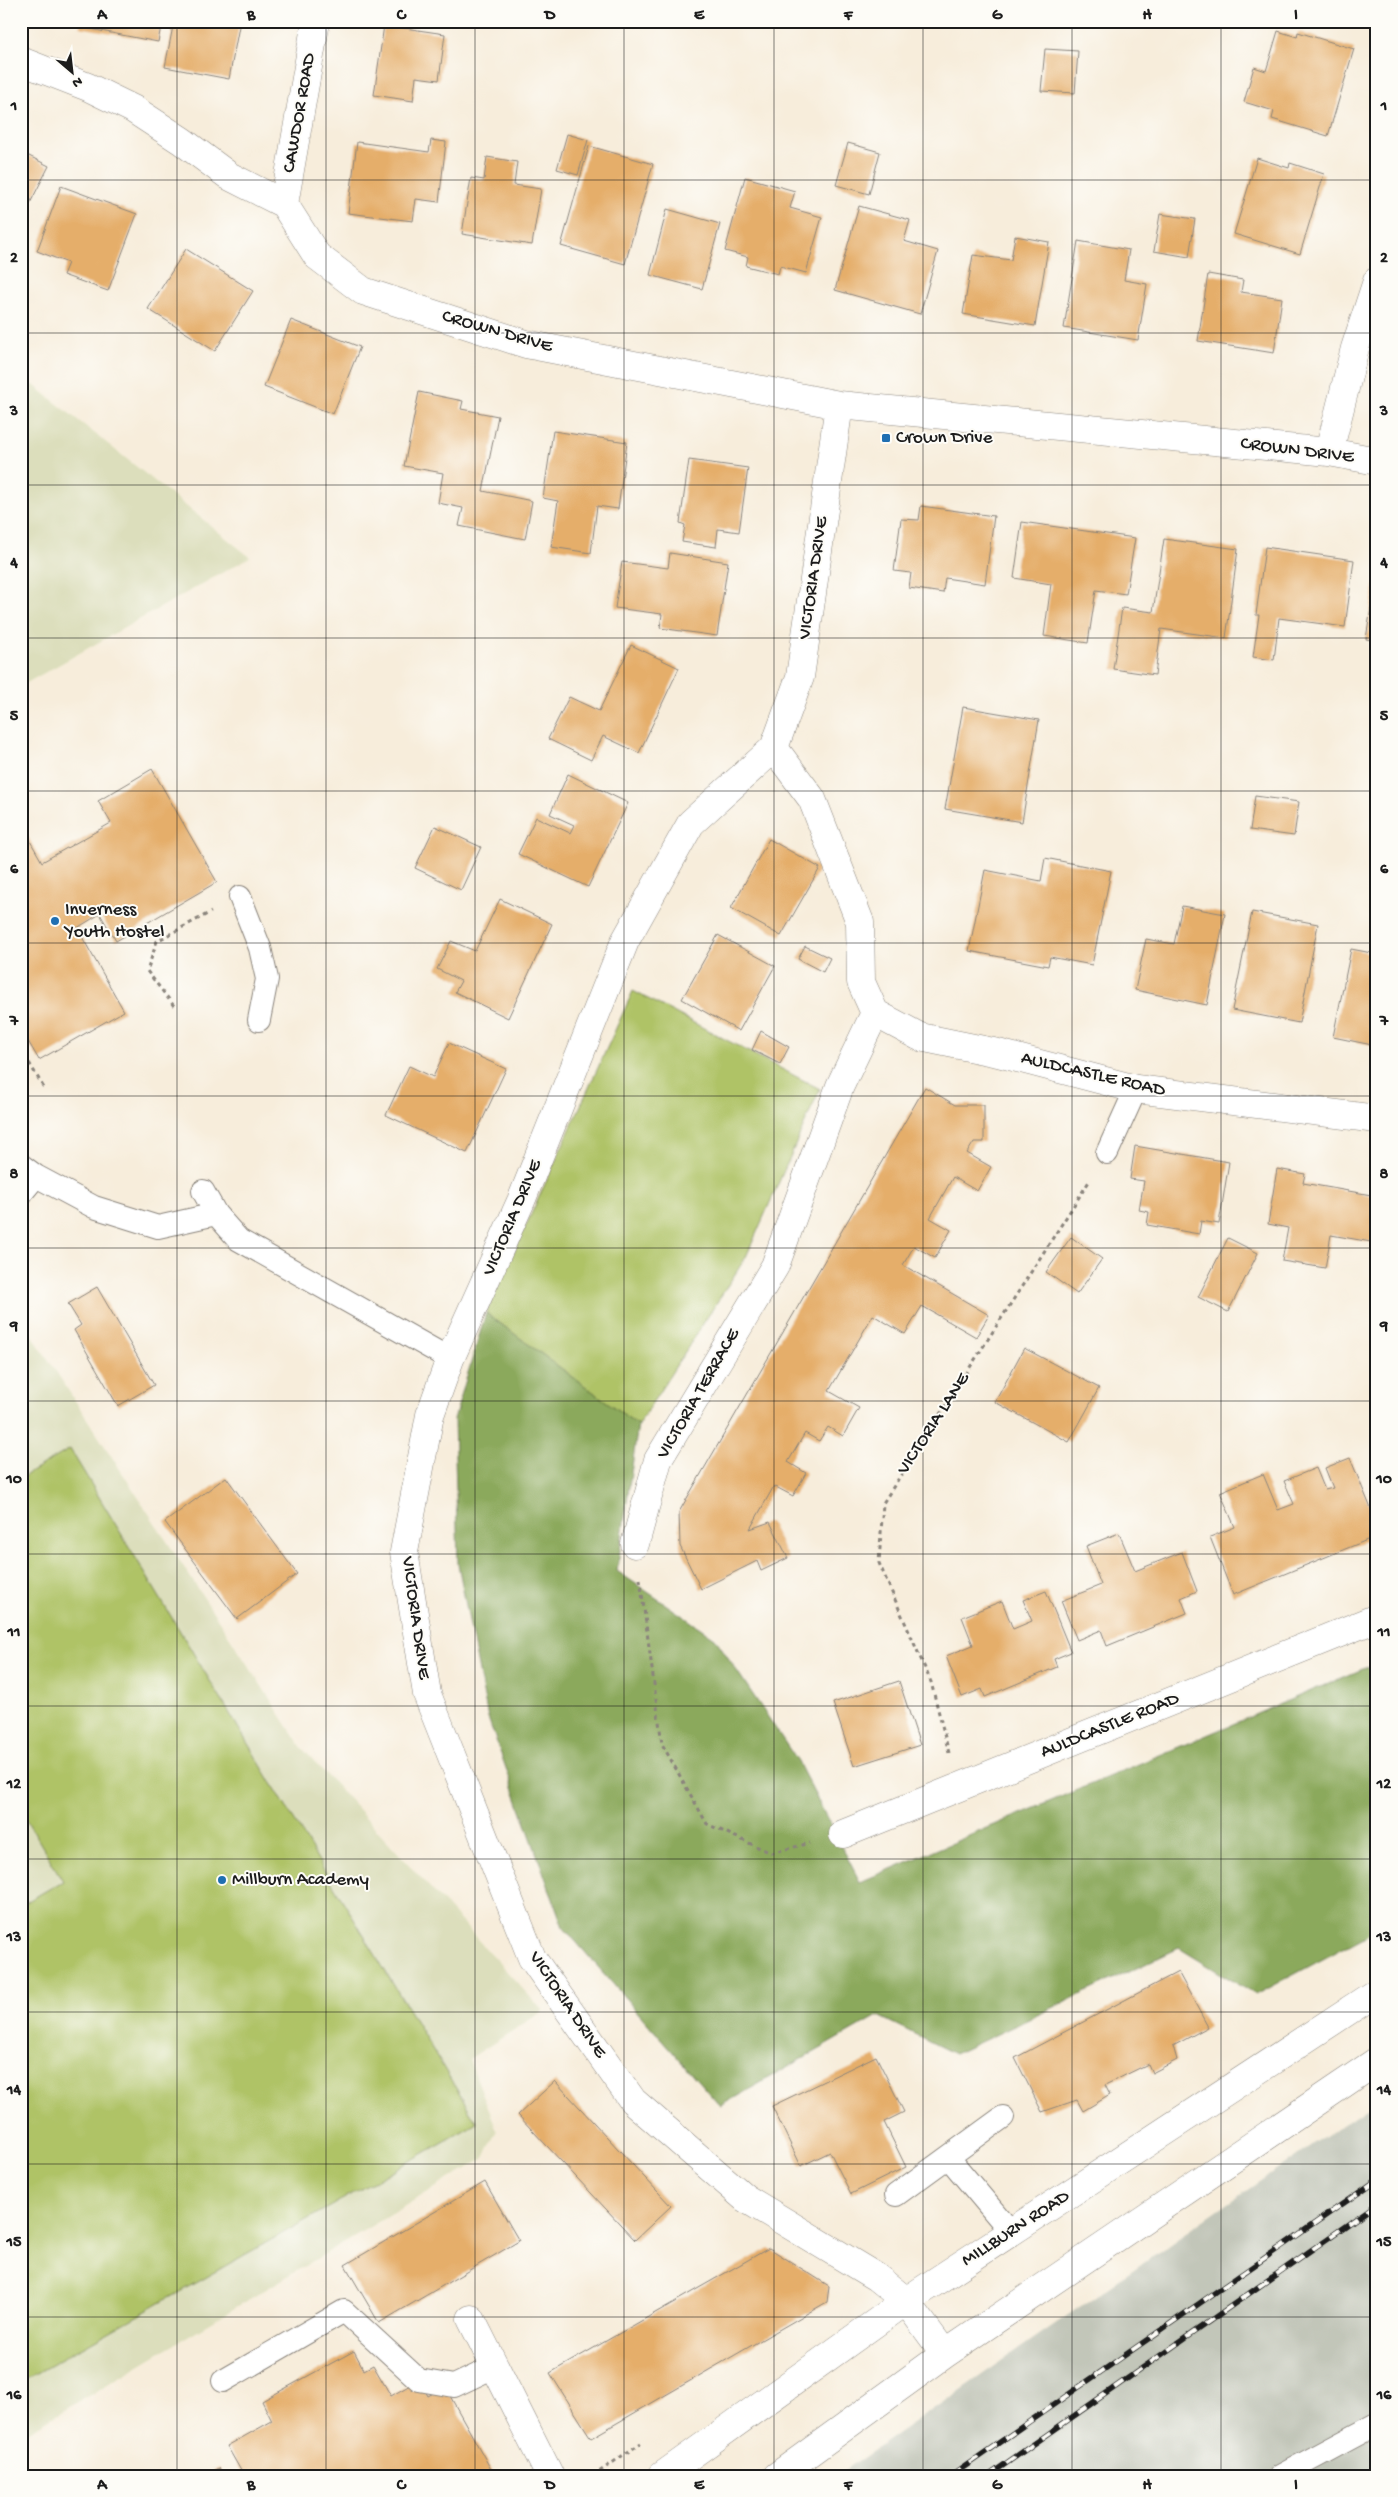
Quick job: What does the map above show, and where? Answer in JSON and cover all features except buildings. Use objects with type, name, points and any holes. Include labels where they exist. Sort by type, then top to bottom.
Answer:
[{"type":"street","name":"CAWDOR ROAD","points":[[284,204],[316,21]]},
{"type":"street","points":[[21,61],[88,87],[133,109],[182,141],[229,176],[284,204]]},
{"type":"street","name":"CROWN DRIVE","points":[[284,204],[317,256],[363,291],[526,344],[839,405],[1330,452],[1377,461]]},
{"type":"street","points":[[1330,452],[1355,348],[1377,281]]},
{"type":"street","name":"VICTORIA DRIVE","points":[[839,405],[800,677],[774,748],[691,823],[626,941],[521,1201],[450,1359],[430,1415],[404,1552],[427,1694],[532,1958],[633,2101],[746,2198],[876,2277],[906,2301],[946,2354]]},
{"type":"street","points":[[774,748],[812,799],[860,922],[861,982],[875,1013]]},
{"type":"street","name":"AULDCASTLE ROAD","points":[[875,1013],[920,1037],[998,1053],[1136,1089],[1377,1119]]},
{"type":"street","name":"VICTORIA TERRACE","points":[[635,1544],[658,1460],[775,1266],[840,1086],[875,1013]]},
{"type":"street","name":"AULDCASTLE ROAD","points":[[843,1834],[1377,1618]]},
{"type":"street","name":"MILLBURN ROAD","points":[[662,2476],[906,2301],[1377,1992]]},
{"type":"street","points":[[777,2476],[946,2354],[1377,2061]]},
{"type":"street","points":[[471,2319],[550,2476]]},
{"type":"lane","points":[[240,897],[260,948],[267,979],[259,1020]]},
{"type":"lane","points":[[1108,1152],[1136,1089]]},
{"type":"lane","points":[[21,1194],[29,1171],[94,1207],[158,1227],[216,1214]]},
{"type":"lane","points":[[203,1191],[216,1214],[239,1240],[450,1359]]},
{"type":"lane","points":[[896,2195],[1002,2117]]},
{"type":"lane","points":[[948,2158],[1012,2232]]},
{"type":"lane","points":[[223,2381],[344,2312],[419,2380],[454,2386],[494,2367]]},
{"type":"lane","points":[[1280,2476],[1377,2424]]},
{"type":"path","points":[[174,1006],[148,970],[157,941],[240,897]]},
{"type":"path","points":[[21,1048],[44,1088]]},
{"type":"path","name":"VICTORIA LANE","points":[[957,1787],[931,1682],[879,1563],[883,1503],[1108,1152]]},
{"type":"path","points":[[635,1544],[662,1744],[707,1824],[772,1853],[843,1834]]},
{"type":"shaded area","points":[[21,375],[250,557],[21,686]]},
{"type":"shaded area","name":"Millburn Academy","points":[[21,1318],[302,1748],[543,2011],[469,2059],[497,2130],[483,2159],[21,2436]]},
{"type":"shaded area","points":[[1377,2101],[1377,2476],[837,2476],[1249,2189]]},
{"type":"green space","points":[[633,991],[820,1089],[746,1257],[638,1425],[486,1313]]},
{"type":"green space","points":[[486,1313],[638,1425],[617,1571],[715,1638],[798,1762],[860,1882],[1377,1663],[1377,1930],[1256,1995],[1179,1948],[955,2054],[878,2016],[720,2106],[563,1927],[488,1718],[458,1564],[454,1419]]},
{"type":"green space","name":"Millburn Academy","points":[[70,1449],[477,2123],[21,2382],[21,1905],[63,1881],[21,1811],[21,1478]]},
{"type":"railway","points":[[951,2476],[1377,2180]]},
{"type":"railway","points":[[988,2476],[1377,2204]]},
{"type":"place","name":"Crown Drive","points":[[886,438]]},
{"type":"place","name":"Inverness Youth Hostel","points":[[55,921]]},
{"type":"place","name":"Millburn Academy","points":[[222,1880]]}]
